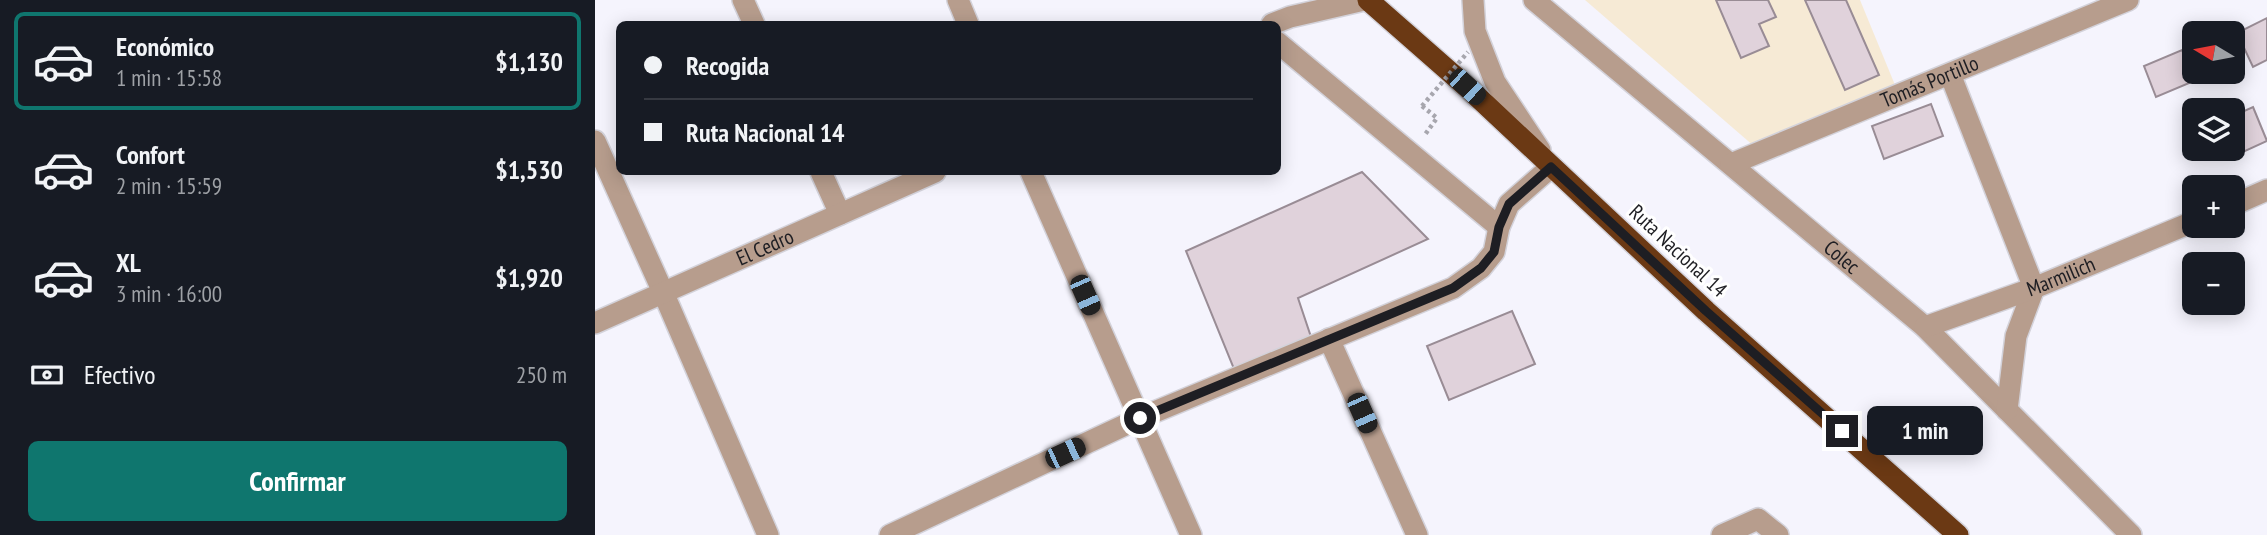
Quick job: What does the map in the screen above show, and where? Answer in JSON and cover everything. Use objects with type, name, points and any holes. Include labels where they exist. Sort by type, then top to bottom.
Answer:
[{"type":"highway","name":"Ruta Nacional 14","points":[[1366,0],[1467,87],[1706,311],[1958,535]]},
{"type":"street","points":[[743,0],[753,21]]},
{"type":"street","points":[[958,0],[967,21]]},
{"type":"street","points":[[1280,21],[1366,0]]},
{"type":"street","points":[[890,535],[1140,418],[1453,288],[1481,268],[1494,252],[1499,227],[1509,204],[1549,165],[1495,82],[1475,31],[1473,0]]},
{"type":"street","name":"Colec","points":[[1534,0],[1925,327],[2131,535]]},
{"type":"street","name":"Tomás Portillo","points":[[1731,164],[2128,0]]},
{"type":"street","points":[[1281,45],[1499,227]]},
{"type":"street","points":[[1950,74],[2034,288],[2016,335],[2007,410]]},
{"type":"street","points":[[595,141],[768,535]]},
{"type":"street","points":[[822,175],[840,214]]},
{"type":"street","name":"El Cedro","points":[[595,323],[928,175]]},
{"type":"street","points":[[1032,175],[1191,535]]},
{"type":"street","points":[[2245,200],[2267,190]]},
{"type":"street","name":"Marmilich","points":[[1925,327],[2034,288],[2182,226]]},
{"type":"street","points":[[1329,339],[1417,535]]},
{"type":"street","points":[[1722,535],[1758,519],[1778,535]]},
{"type":"path","points":[[1437,118],[1422,106],[1468,52]]},
{"type":"shaded area","points":[[1585,0],[1860,0],[1895,85],[1755,147]]},
{"type":"building","points":[[1716,0],[1768,0],[1776,17],[1759,24],[1769,46],[1741,58]]},
{"type":"building","points":[[1805,0],[1846,0],[1879,75],[1845,90]]},
{"type":"building","points":[[2267,18],[2267,60],[2253,67],[2245,50],[2245,29]]},
{"type":"building","points":[[2182,50],[2182,84],[2187,84],[2156,97],[2144,66]]},
{"type":"building","points":[[1931,104],[1943,136],[1884,159],[1872,126]]},
{"type":"building","points":[[2253,107],[2267,141],[2245,151],[2245,111]]},
{"type":"building","points":[[1362,172],[1428,239],[1298,298],[1311,337],[1234,369],[1186,251]]},
{"type":"building","points":[[1512,311],[1535,364],[1449,400],[1427,346]]},
{"type":"route","points":[[1140,418],[1453,288],[1481,268],[1494,252],[1499,227],[1509,204],[1551,167],[1706,311],[1842,431]]}]
